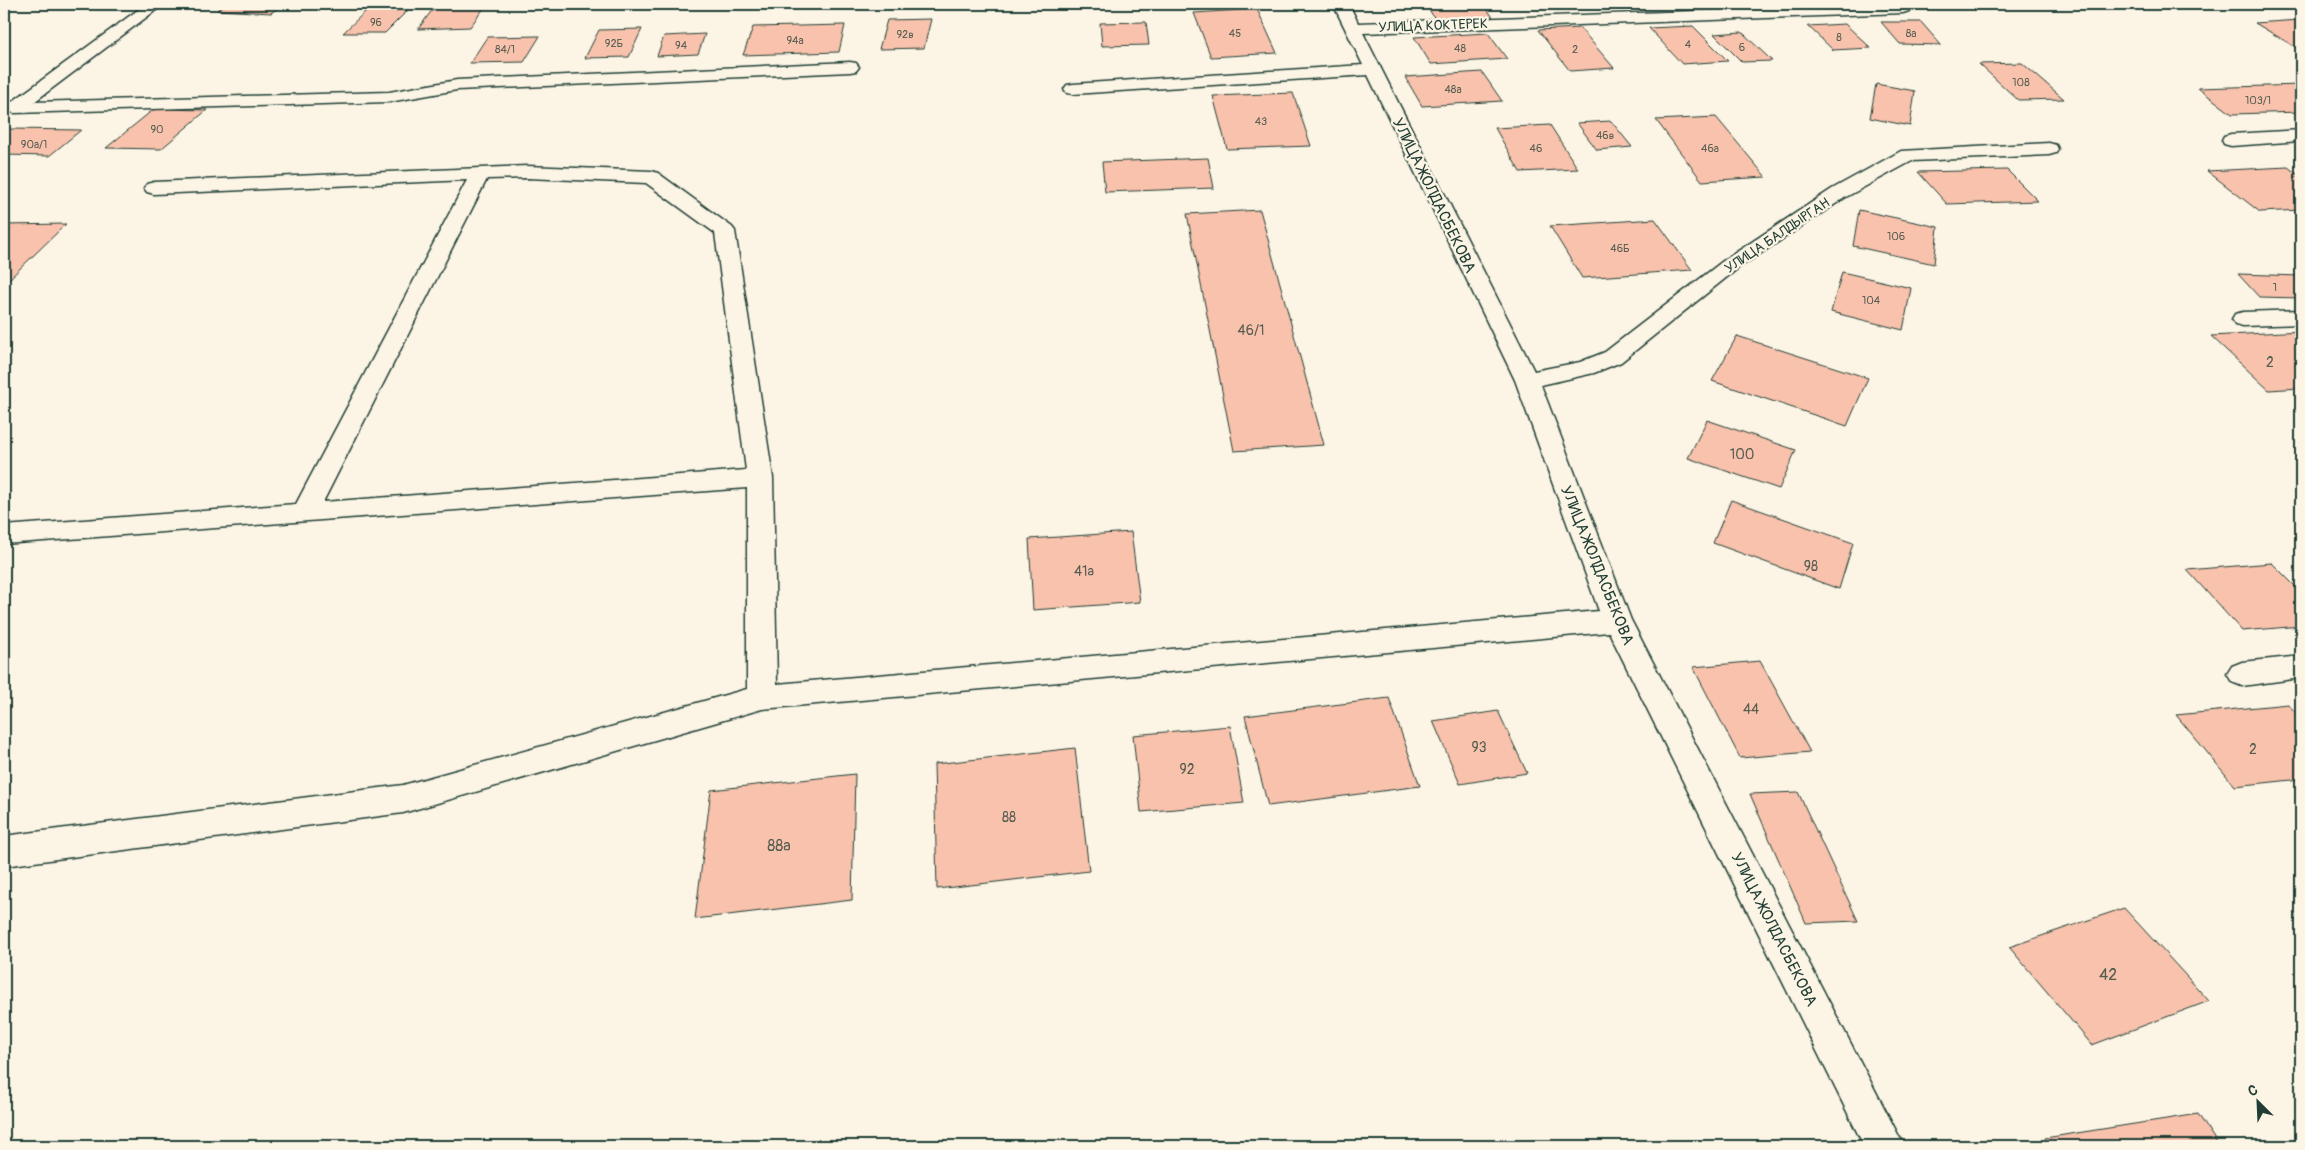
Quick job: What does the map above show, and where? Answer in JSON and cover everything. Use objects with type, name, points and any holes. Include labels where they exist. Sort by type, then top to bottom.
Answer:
[{"type":"street","points":[[9,110],[156,4]]},
{"type":"street","name":"УЛИЦА ЖОЛДАСБЕКОВА","points":[[1341,4],[1527,380],[1617,620],[1885,1146]]},
{"type":"street","name":"УЛИЦА КОКТЕРЕК","points":[[1353,28],[1903,8]]},
{"type":"street","points":[[9,110],[389,97],[456,85],[850,67]]},
{"type":"street","points":[[1073,89],[1373,70]]},
{"type":"street","points":[[2230,140],[2301,135]]},
{"type":"street","name":"УЛИЦА БАЛДЫРГАН","points":[[1527,380],[1586,368],[1613,357],[1730,265],[1839,193],[1908,155],[2049,149]]},
{"type":"street","points":[[154,188],[527,172],[651,177],[725,231],[760,478],[762,697]]},
{"type":"street","points":[[305,512],[480,175]]},
{"type":"street","points":[[2244,319],[2301,317]]},
{"type":"street","points":[[4,535],[760,478]]},
{"type":"street","points":[[5,852],[403,799],[762,697],[1617,620]]},
{"type":"street","points":[[2242,674],[2301,667]]},
{"type":"building","points":[[227,4],[284,4],[271,13],[217,10]]},
{"type":"building","points":[[487,4],[470,27],[418,29],[436,5]]},
{"type":"building","points":[[1425,4],[1483,4],[1493,17],[1436,20]]},
{"type":"building","points":[[1558,4],[1592,4],[1595,7],[1563,9]]},
{"type":"building","points":[[1257,9],[1277,53],[1211,57],[1194,13]]},
{"type":"building","points":[[367,10],[408,10],[385,33],[343,33]]},
{"type":"building","points":[[931,19],[924,48],[879,49],[887,20]]},
{"type":"building","points":[[2299,20],[2301,22],[2301,47],[2295,47],[2255,23]]},
{"type":"building","points":[[1146,22],[1149,45],[1102,46],[1100,23]]},
{"type":"building","points":[[1881,22],[1921,22],[1941,45],[1900,44]]},
{"type":"building","points":[[1845,24],[1871,48],[1833,50],[1808,26]]},
{"type":"building","points":[[845,25],[839,52],[743,55],[753,27]]},
{"type":"building","points":[[1693,26],[1728,61],[1682,64],[1649,28]]},
{"type":"building","points":[[1580,28],[1614,68],[1570,71],[1538,30]]},
{"type":"building","points":[[642,29],[629,57],[585,58],[599,30]]},
{"type":"building","points":[[1742,32],[1772,61],[1742,62],[1714,34]]},
{"type":"building","points":[[1488,33],[1507,59],[1431,64],[1414,37]]},
{"type":"building","points":[[705,34],[698,54],[657,56],[664,36]]},
{"type":"building","points":[[540,36],[524,62],[470,63],[487,37]]},
{"type":"building","points":[[2022,63],[2064,99],[2018,100],[1979,64]]},
{"type":"building","points":[[1482,72],[1502,101],[1422,106],[1405,77]]},
{"type":"building","points":[[1876,84],[1915,91],[1910,126],[1870,118]]},
{"type":"building","points":[[2301,85],[2301,112],[2232,114],[2198,88]]},
{"type":"building","points":[[1293,93],[1311,146],[1227,149],[1213,96]]},
{"type":"building","points":[[154,109],[207,110],[161,149],[106,148]]},
{"type":"building","points":[[1716,117],[1766,177],[1702,181],[1656,120]]},
{"type":"building","points":[[1611,121],[1632,147],[1597,150],[1577,123]]},
{"type":"building","points":[[1550,125],[1578,169],[1520,172],[1495,128]]},
{"type":"building","points":[[10,129],[81,130],[49,156],[4,155],[4,133]]},
{"type":"building","points":[[1208,158],[1214,188],[1105,192],[1102,162]]},
{"type":"building","points":[[2288,167],[2301,177],[2301,210],[2260,212],[2207,171]]},
{"type":"building","points":[[2007,170],[2038,201],[1947,204],[1918,172]]},
{"type":"building","points":[[1260,210],[1324,445],[1234,451],[1187,214]]},
{"type":"building","points":[[1859,210],[1938,227],[1934,264],[1853,246]]},
{"type":"building","points":[[1655,219],[1692,270],[1582,278],[1550,226]]},
{"type":"building","points":[[66,224],[4,284],[4,225]]},
{"type":"building","points":[[1842,272],[1911,288],[1903,330],[1831,312]]},
{"type":"building","points":[[2238,274],[2301,276],[2301,298],[2259,297]]},
{"type":"building","points":[[2301,331],[2301,388],[2269,390],[2211,336]]},
{"type":"building","points":[[1737,336],[1868,378],[1847,426],[1712,381]]},
{"type":"building","points":[[1707,420],[1796,450],[1779,489],[1688,458]]},
{"type":"building","points":[[1731,500],[1853,543],[1839,589],[1713,543]]},
{"type":"building","points":[[1131,532],[1140,602],[1033,610],[1029,539]]},
{"type":"building","points":[[2272,563],[2301,592],[2301,626],[2242,631],[2187,570]]},
{"type":"building","points":[[1760,661],[1810,752],[1740,758],[1693,667]]},
{"type":"building","points":[[1389,698],[1420,786],[1268,806],[1245,716]]},
{"type":"building","points":[[2288,704],[2301,719],[2301,779],[2235,786],[2176,715]]},
{"type":"building","points":[[1498,711],[1527,773],[1460,784],[1433,721]]},
{"type":"building","points":[[1230,726],[1244,803],[1141,812],[1133,735]]},
{"type":"building","points":[[1075,748],[1089,871],[937,889],[934,764]]},
{"type":"building","points":[[855,774],[852,900],[695,919],[711,790]]},
{"type":"building","points":[[1798,792],[1858,921],[1806,923],[1750,794]]},
{"type":"building","points":[[2124,908],[2209,1001],[2092,1045],[2009,947]]},
{"type":"building","points":[[2198,1114],[2219,1146],[2049,1146],[2045,1138]]}]
